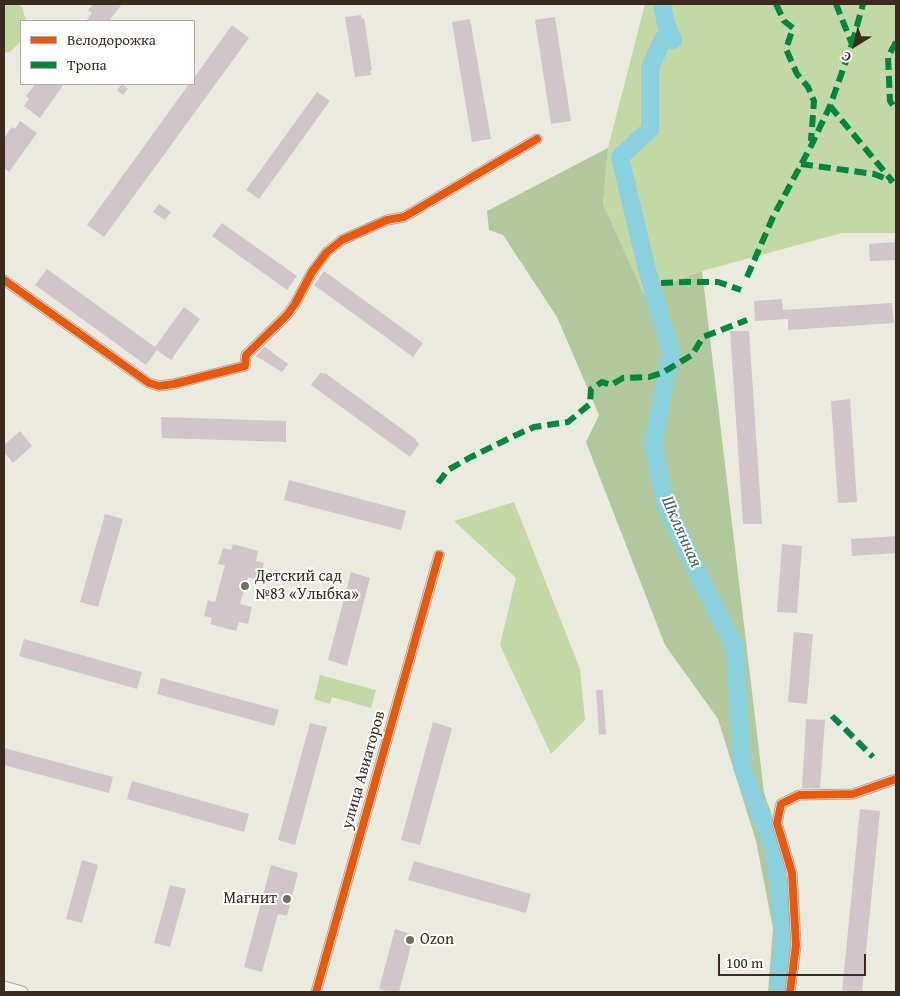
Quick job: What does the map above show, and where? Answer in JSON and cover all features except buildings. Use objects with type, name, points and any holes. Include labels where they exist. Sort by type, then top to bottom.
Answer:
[{"type":"main road","points":[[4,987],[22,992]]},
{"type":"street","points":[[4,280],[149,383],[159,386],[174,384],[245,366],[246,355],[287,315],[312,272],[327,252],[342,240],[387,220],[404,217],[537,139]]},
{"type":"street","name":"улица Авиаторов","points":[[316,992],[438,555]]},
{"type":"street","points":[[790,992],[796,946],[792,873],[777,822],[781,804],[799,795],[853,794],[896,779]]},
{"type":"green space","points":[[4,4],[18,4],[22,7],[26,20],[20,20],[20,42],[10,52],[4,53]]},
{"type":"green space","points":[[645,4],[896,4],[896,233],[842,233],[702,271],[644,294],[603,204],[608,148]]},
{"type":"green space","points":[[608,148],[603,204],[644,294],[702,271],[764,793],[771,812],[788,883],[791,951],[784,992],[768,992],[773,928],[756,841],[718,719],[665,645],[586,442],[599,415],[557,317],[503,235],[489,230],[487,211]]},
{"type":"green space","points":[[514,502],[580,669],[585,720],[551,754],[500,645],[516,578],[454,521]]},
{"type":"green space","points":[[320,675],[376,690],[371,708],[332,697],[330,704],[314,699]]},
{"type":"waterway","name":"Шклянная","points":[[662,4],[666,24],[673,40],[663,39],[650,68],[650,129],[620,157],[647,270],[671,351],[653,443],[665,503],[735,647],[742,767],[774,850],[784,933],[778,992]]},
{"type":"marked path","points":[[776,4],[784,21],[793,28],[786,49],[797,74],[808,87],[814,101],[811,141]]},
{"type":"marked path","points":[[747,277],[773,217],[830,106],[852,44],[836,4]]},
{"type":"marked path","points":[[852,44],[863,4]]},
{"type":"marked path","points":[[896,42],[888,57],[890,101],[896,110]]},
{"type":"marked path","points":[[830,106],[893,182]]},
{"type":"marked path","points":[[801,164],[874,174],[892,181]]},
{"type":"marked path","points":[[661,283],[718,282],[741,290]]},
{"type":"marked path","points":[[438,483],[448,470],[514,436],[534,427],[568,422],[590,404],[591,389],[602,382],[611,385],[623,378],[649,377],[662,373],[692,355],[703,337],[747,320]]},
{"type":"marked path","points":[[832,716],[873,757]]},
{"type":"cycle path","points":[[4,280],[149,383],[159,386],[174,384],[245,366],[246,355],[287,315],[312,272],[327,252],[342,240],[387,220],[404,217],[537,139]]},
{"type":"cycle path","points":[[316,992],[439,555]]},
{"type":"cycle path","points":[[790,992],[796,945],[792,873],[777,823],[781,804],[799,795],[853,794],[896,779]]},
{"type":"place","name":"Детский сад №83 «Улыбка»","points":[[245,586]]},
{"type":"place","name":"Магнит","points":[[287,899]]},
{"type":"place","name":"Ozon","points":[[410,940]]}]
